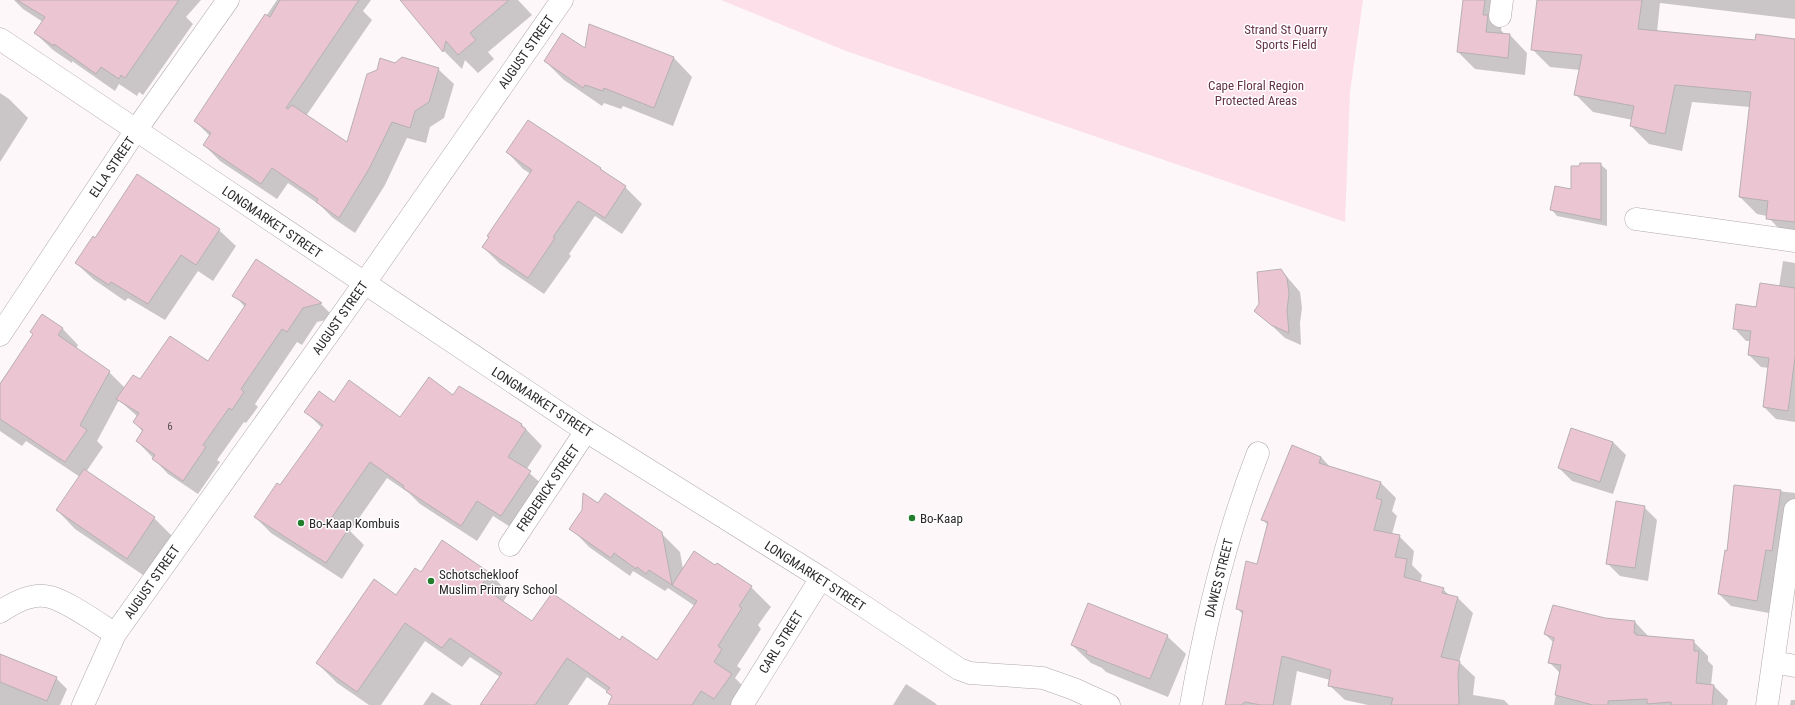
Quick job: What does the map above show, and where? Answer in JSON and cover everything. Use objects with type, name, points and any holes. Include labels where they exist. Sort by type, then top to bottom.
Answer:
[{"type":"street","name":"ELLA STREET","points":[[0,335],[136,130],[228,0]]},
{"type":"street","name":"AUGUST STREET","points":[[83,705],[115,634],[364,284],[562,0]]},
{"type":"street","name":"LONGMARKET STREET","points":[[0,39],[364,284],[586,431],[821,578],[959,670],[970,674],[1043,678],[1069,697],[1109,705]]},
{"type":"street","points":[[1636,219],[1795,241]]},
{"type":"street","name":"FREDERICK STREET","points":[[510,545],[586,431]]},
{"type":"street","name":"DAWES STREET","points":[[1191,705],[1198,665],[1218,576],[1240,500],[1258,454]]},
{"type":"street","points":[[1767,705],[1773,662],[1792,559],[1795,510]]},
{"type":"street","name":"CARL STREET","points":[[742,705],[821,578]]},
{"type":"street","points":[[0,612],[10,605],[23,600],[49,596],[73,608],[115,634]]},
{"type":"street","points":[[1773,662],[1795,666]]},
{"type":"green space","name":"Cape Floral Region Protected Areas","points":[[721,0],[1363,0],[1350,92],[1345,222],[846,51]]},
{"type":"building","points":[[17,0],[179,0],[125,78],[121,75],[119,79],[101,67],[96,74],[54,44],[54,46],[34,33],[45,17]]},
{"type":"building","points":[[280,0],[359,0],[286,108],[288,109],[292,105],[347,142],[367,74],[377,70],[380,58],[395,63],[402,57],[439,68],[429,102],[415,111],[410,128],[392,122],[369,169],[339,218],[316,202],[318,199],[272,168],[261,184],[203,145],[211,133],[194,121],[265,14],[270,17]]},
{"type":"building","points":[[400,0],[509,0],[470,33],[476,40],[458,55],[446,41],[443,52]]},
{"type":"building","points":[[1463,0],[1485,0],[1483,15],[1488,15],[1486,32],[1510,34],[1508,58],[1457,52]]},
{"type":"building","points":[[1537,0],[1642,0],[1638,29],[1755,40],[1756,34],[1795,39],[1795,222],[1766,219],[1768,201],[1739,197],[1751,92],[1675,85],[1665,134],[1630,126],[1634,106],[1574,95],[1582,55],[1531,50]]},
{"type":"building","points":[[589,24],[674,57],[654,108],[604,88],[603,91],[585,85],[583,88],[544,61],[562,33],[585,48]]},
{"type":"building","points":[[528,120],[626,186],[605,218],[578,201],[553,237],[555,238],[528,278],[482,247],[489,237],[487,236],[532,170],[506,152]]},
{"type":"building","points":[[1580,163],[1601,163],[1601,220],[1550,210],[1555,186],[1571,189],[1571,166],[1579,166]]},
{"type":"building","points":[[137,174],[220,229],[196,265],[181,255],[148,304],[111,282],[109,285],[75,263],[93,236],[95,238]]},
{"type":"building","points":[[256,259],[322,303],[303,308],[287,332],[282,329],[241,389],[244,392],[232,410],[229,408],[203,445],[206,447],[183,481],[152,459],[155,455],[136,441],[143,430],[133,422],[139,413],[116,399],[133,375],[140,379],[170,336],[208,361],[246,304],[232,296]]},
{"type":"building","points":[[1281,269],[1287,278],[1289,294],[1287,310],[1289,333],[1271,325],[1254,311],[1259,304],[1257,272]]},
{"type":"building","points":[[1760,283],[1795,288],[1795,357],[1788,411],[1763,407],[1769,358],[1748,355],[1751,331],[1733,329],[1736,304],[1756,307]]},
{"type":"building","points":[[42,314],[63,328],[58,335],[110,371],[80,425],[87,430],[65,462],[0,419],[0,384],[33,334],[30,332]]},
{"type":"building","points":[[429,377],[453,395],[459,386],[522,424],[521,426],[526,429],[508,457],[531,471],[501,516],[477,501],[461,526],[403,488],[404,486],[370,462],[332,517],[349,528],[326,563],[254,517],[277,483],[280,485],[323,425],[304,412],[319,391],[334,402],[349,380],[400,417]]},
{"type":"building","points":[[1571,428],[1613,442],[1600,482],[1558,468]]},
{"type":"building","points":[[1292,445],[1321,457],[1319,463],[1381,482],[1376,498],[1382,500],[1374,530],[1400,535],[1395,557],[1407,559],[1404,577],[1444,588],[1442,593],[1458,597],[1441,657],[1460,661],[1458,672],[1459,705],[1391,705],[1393,698],[1328,686],[1331,670],[1282,656],[1273,705],[1261,705],[1245,702],[1241,705],[1225,705],[1243,611],[1236,609],[1246,561],[1257,564],[1268,522],[1261,520]]},
{"type":"building","points":[[84,469],[155,517],[127,559],[56,510]]},
{"type":"building","points":[[1734,485],[1781,490],[1772,551],[1766,550],[1757,601],[1718,594],[1725,550],[1727,551]]},
{"type":"building","points":[[583,493],[598,503],[605,493],[662,532],[672,585],[649,570],[646,574],[637,567],[636,569],[614,553],[611,558],[569,529],[582,510]]},
{"type":"building","points":[[1616,501],[1645,506],[1635,568],[1606,564]]},
{"type":"building","points":[[442,540],[490,573],[481,586],[532,621],[552,593],[620,640],[622,636],[657,660],[697,601],[672,585],[694,551],[715,565],[717,563],[752,586],[739,606],[742,608],[718,646],[722,649],[714,662],[732,674],[714,699],[701,691],[692,705],[608,705],[612,696],[606,692],[610,688],[567,658],[535,705],[480,705],[502,673],[450,638],[442,648],[405,623],[357,692],[316,663],[374,579],[396,595],[415,568],[421,572]]},
{"type":"building","points":[[1088,603],[1168,635],[1150,679],[1086,654],[1087,651],[1071,645]]},
{"type":"building","points":[[1553,605],[1605,618],[1635,621],[1634,633],[1636,633],[1636,635],[1694,640],[1694,651],[1699,651],[1696,683],[1714,685],[1712,705],[1671,705],[1671,702],[1647,704],[1647,699],[1608,701],[1608,705],[1593,705],[1555,695],[1561,665],[1548,663],[1554,638],[1544,634]]},
{"type":"building","points":[[0,654],[57,677],[47,701],[0,682]]},
{"type":"place","name":"Bo-Kaap","points":[[912,518]]},
{"type":"place","name":"Bo-Kaap Kombuis","points":[[301,523]]},
{"type":"place","name":"Schotschekloof Muslim Primary School","points":[[431,581]]},
{"type":"park label","name":"Strand St Quarry Sports Field","points":[[1286,36]]}]
